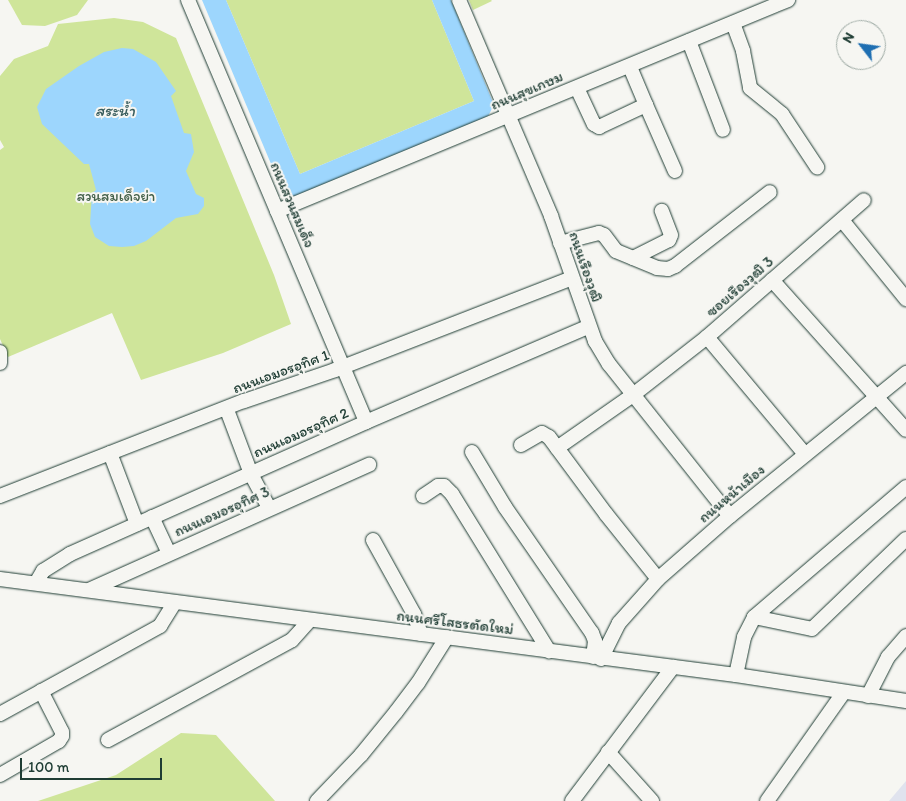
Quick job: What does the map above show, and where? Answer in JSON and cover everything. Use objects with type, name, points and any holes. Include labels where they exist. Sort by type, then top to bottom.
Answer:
[{"type":"street","name":"ถนนสวนสมเด็จ","points":[[188,0],[366,422]]},
{"type":"street","name":"ถนนเรืองวุฒิ","points":[[459,0],[560,244],[588,327],[609,364],[730,516]]},
{"type":"street","name":"ถนนสุขเกษม","points":[[277,211],[509,117],[788,0]]},
{"type":"street","points":[[733,23],[743,51],[750,88],[782,114],[817,167]]},
{"type":"street","points":[[689,41],[723,130]]},
{"type":"street","points":[[630,66],[675,170]]},
{"type":"street","points":[[577,88],[596,126],[646,105]]},
{"type":"street","points":[[560,244],[599,233],[604,235],[616,251],[657,268],[668,269],[675,266],[770,192]]},
{"type":"street","name":"ซอยเรืองวุฒิ 3","points":[[557,448],[633,394],[707,337],[864,200]]},
{"type":"street","points":[[634,258],[669,240],[671,234],[662,211]]},
{"type":"street","points":[[842,220],[906,298]]},
{"type":"street","name":"ถนนเอมอรอุทิศ 1","points":[[0,496],[110,452],[227,410],[244,401],[343,366],[572,278]]},
{"type":"street","points":[[772,280],[906,430]]},
{"type":"street","name":"ถนนเอมอรอุทิศ 2","points":[[36,583],[43,571],[54,562],[366,422],[588,327]]},
{"type":"street","points":[[707,337],[805,454]]},
{"type":"street","points":[[0,352],[0,363]]},
{"type":"street","name":"ถนนหน้าเมือง","points":[[597,658],[619,623],[658,579],[730,516],[906,373]]},
{"type":"street","points":[[227,410],[251,474],[269,508]]},
{"type":"street","points":[[521,445],[542,433],[549,437],[658,579]]},
{"type":"street","points":[[110,452],[137,524]]},
{"type":"street","points":[[472,452],[505,507],[592,633],[597,658]]},
{"type":"street","name":"ถนนเอมอรอุทิศ 3","points":[[89,590],[269,508],[369,465]]},
{"type":"street","points":[[423,496],[438,486],[444,486],[452,494],[549,651]]},
{"type":"street","points":[[736,675],[744,637],[754,617],[906,486]]},
{"type":"street","points":[[152,517],[169,553]]},
{"type":"street","points":[[754,617],[812,629],[906,539]]},
{"type":"street","points":[[374,540],[414,614],[422,634]]},
{"type":"street","name":"ถนนศรีโสธรตัดใหม่","points":[[0,579],[309,621],[736,675],[906,701]]},
{"type":"street","points":[[0,714],[160,626],[175,602]]},
{"type":"street","points":[[108,740],[292,640],[309,621]]},
{"type":"street","points":[[868,696],[888,657],[906,636]]},
{"type":"street","points":[[318,801],[361,755],[396,712],[418,683],[446,637]]},
{"type":"street","points":[[572,801],[673,667]]},
{"type":"street","points":[[0,775],[59,741],[62,736],[62,732],[41,691]]},
{"type":"street","points":[[767,801],[844,692]]},
{"type":"street","points":[[608,752],[652,801]]},
{"type":"shaded area","points":[[906,781],[906,801],[889,801]]},
{"type":"green space","points":[[8,0],[88,0],[77,15],[45,26],[22,25]]},
{"type":"green space","points":[[226,0],[432,0],[474,101],[300,174]]},
{"type":"green space","points":[[469,0],[491,0],[492,1],[473,10]]},
{"type":"green space","name":"สวนสมเด็จย่า","points":[[114,18],[143,22],[176,38],[274,275],[291,324],[223,353],[141,380],[112,313],[8,357],[0,339],[0,150],[4,147],[0,140],[0,76],[14,59],[48,46],[58,24]]},
{"type":"green space","points":[[181,733],[216,735],[275,801],[38,801],[116,775]]},
{"type":"water","points":[[202,0],[226,0],[300,174],[474,101],[432,0],[451,0],[494,105],[487,118],[296,197],[282,190]]},
{"type":"water","name":"สระน้ำ","points":[[122,48],[133,49],[156,62],[176,91],[171,96],[184,133],[191,134],[194,152],[186,171],[196,194],[204,198],[204,206],[198,214],[176,218],[146,241],[134,246],[122,247],[109,246],[95,237],[90,224],[92,193],[96,190],[89,164],[84,164],[42,124],[37,107],[46,89],[79,66],[104,52]]}]
